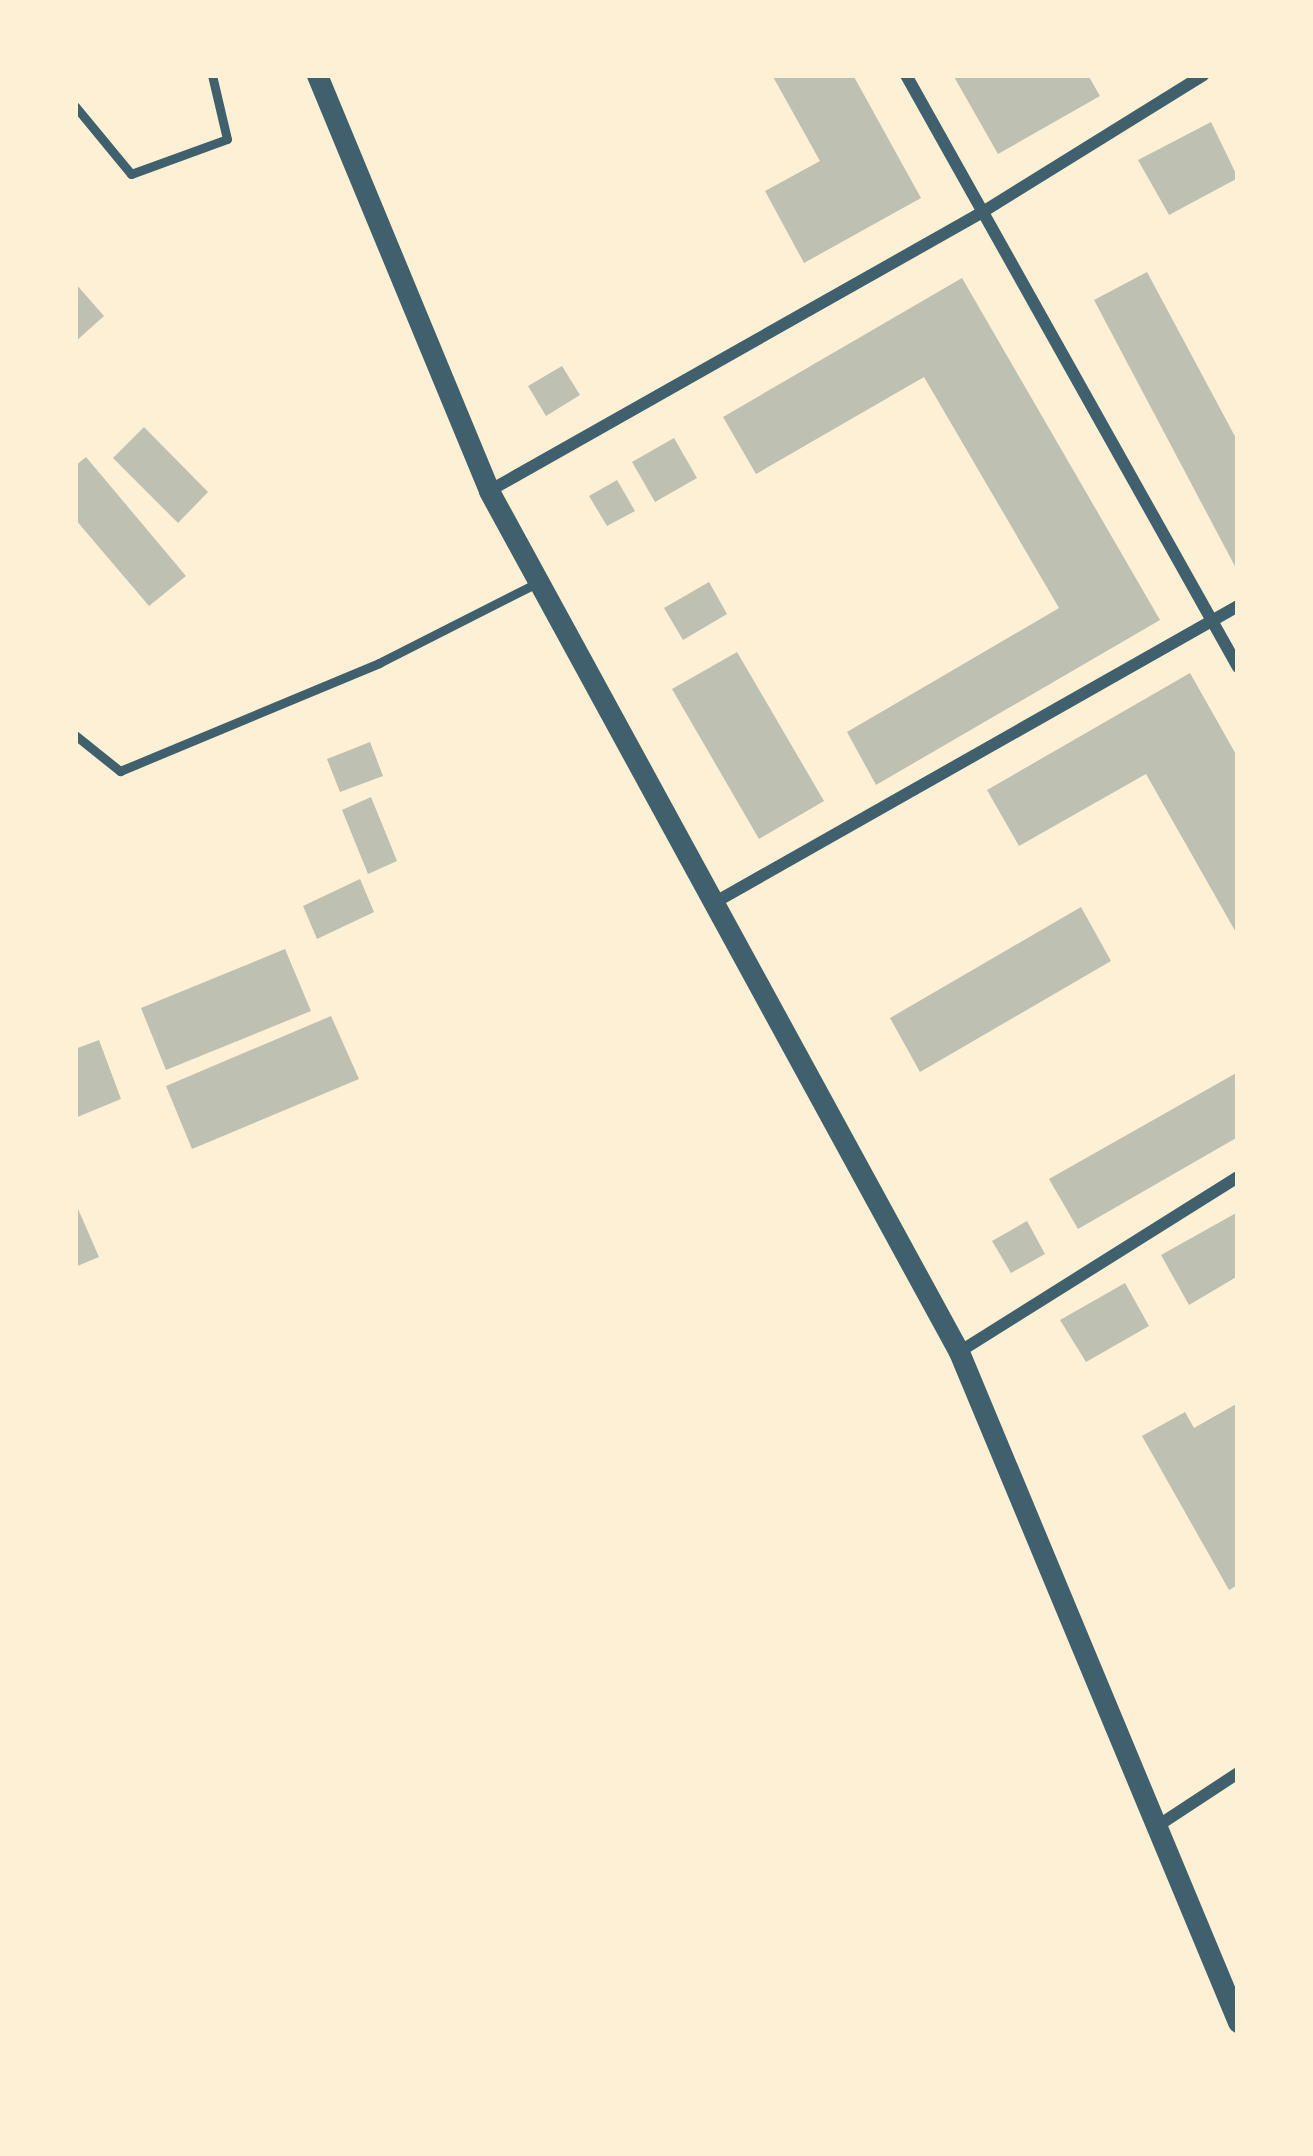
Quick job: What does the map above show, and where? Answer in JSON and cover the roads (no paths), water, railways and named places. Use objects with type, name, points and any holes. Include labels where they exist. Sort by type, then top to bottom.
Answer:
[{"type":"street","points":[[317,75],[489,491],[719,900],[959,1352],[1162,1822],[1238,2022]]},
{"type":"street","points":[[907,75],[1238,667]]},
{"type":"street","points":[[489,491],[981,213],[1204,75]]},
{"type":"street","points":[[719,900],[1238,606]]},
{"type":"street","points":[[959,1352],[1238,1178]]},
{"type":"street","points":[[1162,1822],[1238,1773]]},
{"type":"lane","points":[[75,106],[130,174],[227,139],[212,75]]},
{"type":"lane","points":[[75,735],[120,771],[379,663],[542,580]]}]
